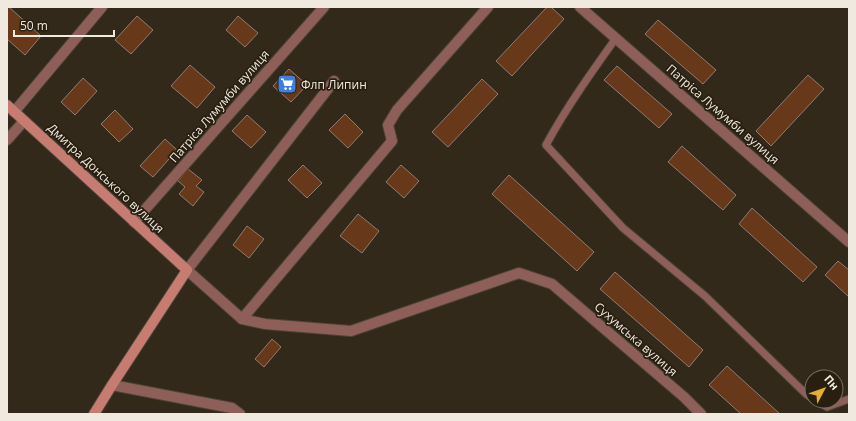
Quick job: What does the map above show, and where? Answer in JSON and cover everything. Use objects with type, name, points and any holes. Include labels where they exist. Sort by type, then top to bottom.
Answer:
[{"type":"street","points":[[11,108],[102,7]]},
{"type":"street","name":"Патріса Лумумби вулиця","points":[[134,222],[324,7]]},
{"type":"street","points":[[187,270],[242,320],[392,141],[388,125],[397,110],[488,7]]},
{"type":"street","name":"Патріса Лумумби вулиця","points":[[580,7],[849,242]]},
{"type":"street","points":[[94,414],[187,270],[334,81]]},
{"type":"street","name":"Дмитра Донського вулиця","points":[[11,108],[187,270]]},
{"type":"street","points":[[7,140],[24,121]]},
{"type":"street","name":"Сухумська вулиця","points":[[242,320],[264,324],[351,332],[519,273],[552,284],[684,397],[701,414]]},
{"type":"street","points":[[112,385],[232,408],[240,414]]},
{"type":"lane","points":[[616,38],[558,122],[546,146],[623,228],[705,296],[804,392]]},
{"type":"building","points":[[9,7],[41,36],[25,55],[7,39],[7,9]]},
{"type":"building","points":[[547,7],[551,7],[564,19],[512,76],[496,61]]},
{"type":"building","points":[[137,16],[153,30],[131,54],[115,40]]},
{"type":"building","points":[[238,16],[258,33],[245,47],[226,30]]},
{"type":"building","points":[[658,20],[716,70],[703,84],[645,34]]},
{"type":"building","points":[[190,65],[215,87],[197,108],[171,86]]},
{"type":"building","points":[[617,66],[672,114],[659,128],[604,80]]},
{"type":"building","points":[[289,69],[307,85],[291,102],[273,86]]},
{"type":"building","points":[[808,75],[824,89],[771,146],[756,131]]},
{"type":"building","points":[[83,78],[97,91],[75,115],[61,102]]},
{"type":"building","points":[[482,79],[498,94],[448,147],[432,132]]},
{"type":"building","points":[[115,110],[133,129],[119,142],[101,124]]},
{"type":"building","points":[[345,114],[363,132],[348,148],[329,130]]},
{"type":"building","points":[[247,115],[266,132],[251,148],[232,131]]},
{"type":"building","points":[[165,139],[177,150],[153,177],[140,166]]},
{"type":"building","points":[[682,146],[736,195],[723,210],[668,162]]},
{"type":"building","points":[[303,165],[322,183],[307,198],[288,180]]},
{"type":"building","points":[[401,165],[419,181],[404,198],[386,182]]},
{"type":"building","points":[[188,169],[202,180],[196,186],[204,192],[193,206],[179,194],[185,187],[178,181]]},
{"type":"building","points":[[509,175],[594,252],[577,271],[492,194]]},
{"type":"building","points":[[752,208],[817,267],[803,282],[739,224]]},
{"type":"building","points":[[358,214],[379,231],[362,253],[340,236]]},
{"type":"building","points":[[247,226],[264,239],[249,258],[233,245]]},
{"type":"building","points":[[838,261],[849,270],[849,297],[825,275]]},
{"type":"building","points":[[615,272],[703,350],[689,367],[600,289]]},
{"type":"building","points":[[272,339],[281,347],[264,367],[255,359]]},
{"type":"building","points":[[727,366],[780,414],[741,414],[709,385]]},
{"type":"place","name":"Флп Липин","points":[[287,84]]}]
